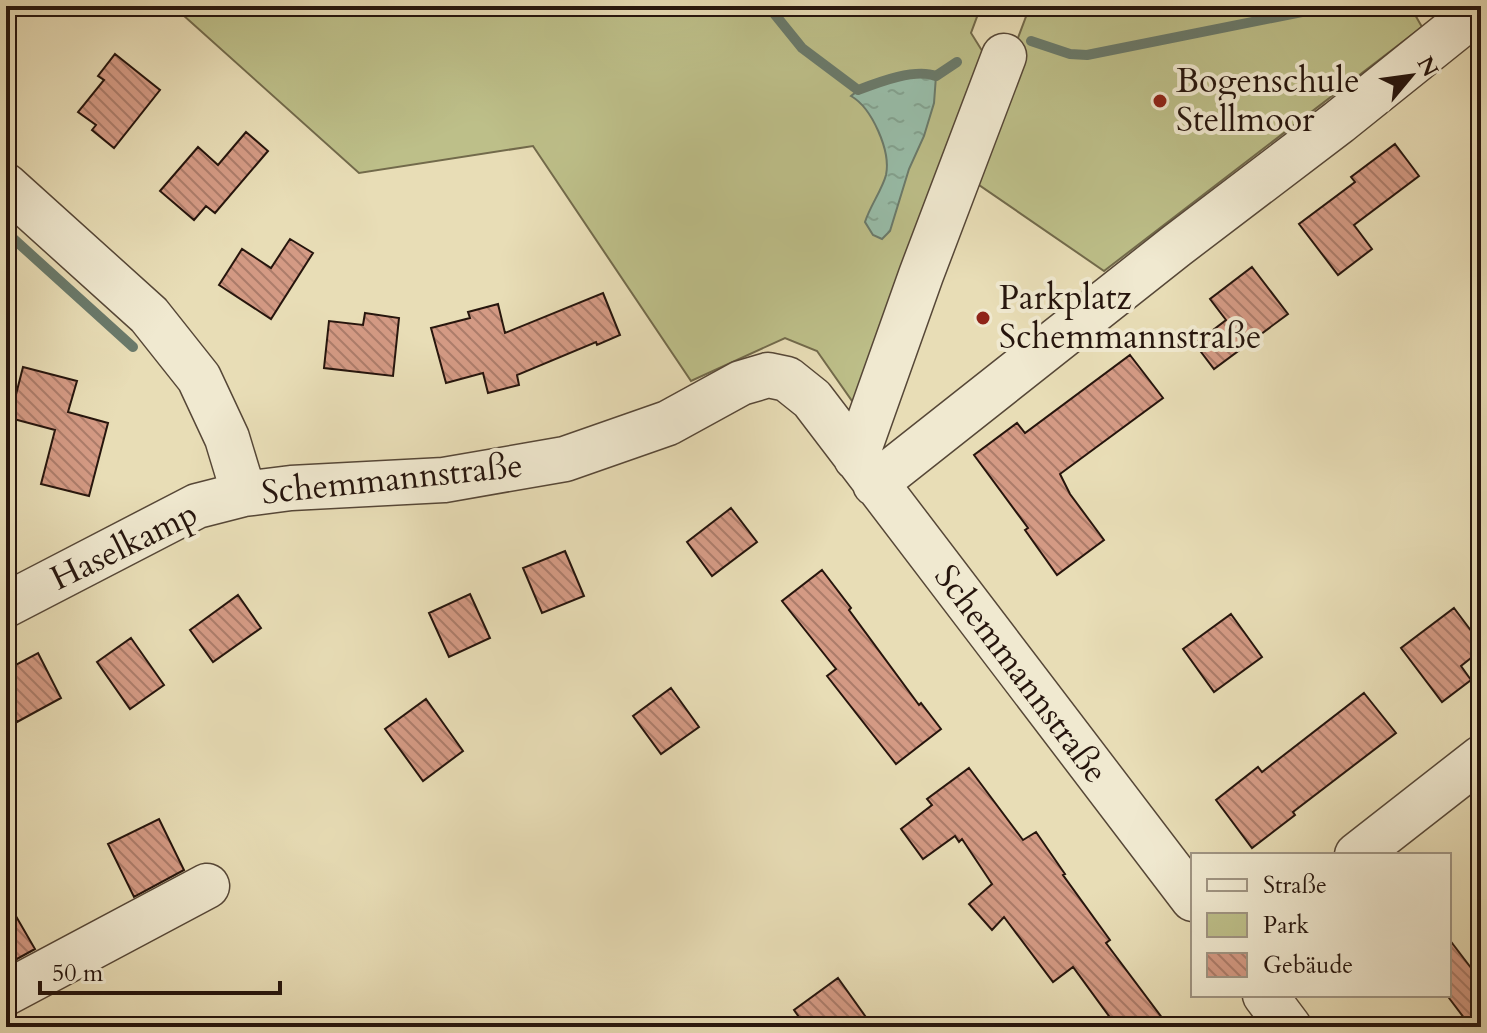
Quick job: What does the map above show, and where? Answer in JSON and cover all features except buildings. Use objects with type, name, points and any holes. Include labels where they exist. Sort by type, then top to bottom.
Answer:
[{"type":"street","points":[[866,471],[1176,246],[1339,122],[1481,8]]},
{"type":"street","points":[[866,471],[921,275],[1004,56]]},
{"type":"street","name":"Schemmannstraße","points":[[6,186],[149,315],[199,378],[227,438],[244,494],[291,488],[444,480],[565,459],[668,423],[741,383],[768,375],[787,379],[812,399],[1191,896]]},
{"type":"street","name":"Haselkamp","points":[[6,605],[197,506],[244,494]]},
{"type":"street","points":[[1360,853],[1481,758]]},
{"type":"street","points":[[6,993],[207,886]]},
{"type":"street","points":[[1266,997],[1289,1027]]},
{"type":"green space","points":[[173,6],[981,6],[971,33],[986,57],[857,408],[817,351],[785,338],[691,381],[533,146],[359,173]]},
{"type":"green space","name":"Bogenschule Stellmoor","points":[[1030,6],[1410,6],[1422,27],[1104,271],[966,176]]},
{"type":"water","points":[[927,72],[936,76],[934,103],[890,231],[882,239],[873,235],[865,222],[886,175],[886,154],[873,120],[851,96],[877,82]]},
{"type":"waterway","points":[[768,6],[802,48],[858,90],[908,75],[936,76],[957,62]]},
{"type":"waterway","points":[[1031,41],[1070,54],[1087,55],[1332,6]]},
{"type":"waterway","points":[[6,232],[133,347]]},
{"type":"place","name":"Bogenschule Stellmoor","points":[[1160,101]]},
{"type":"place","name":"Parkplatz Schemmannstraße","points":[[983,318]]}]
